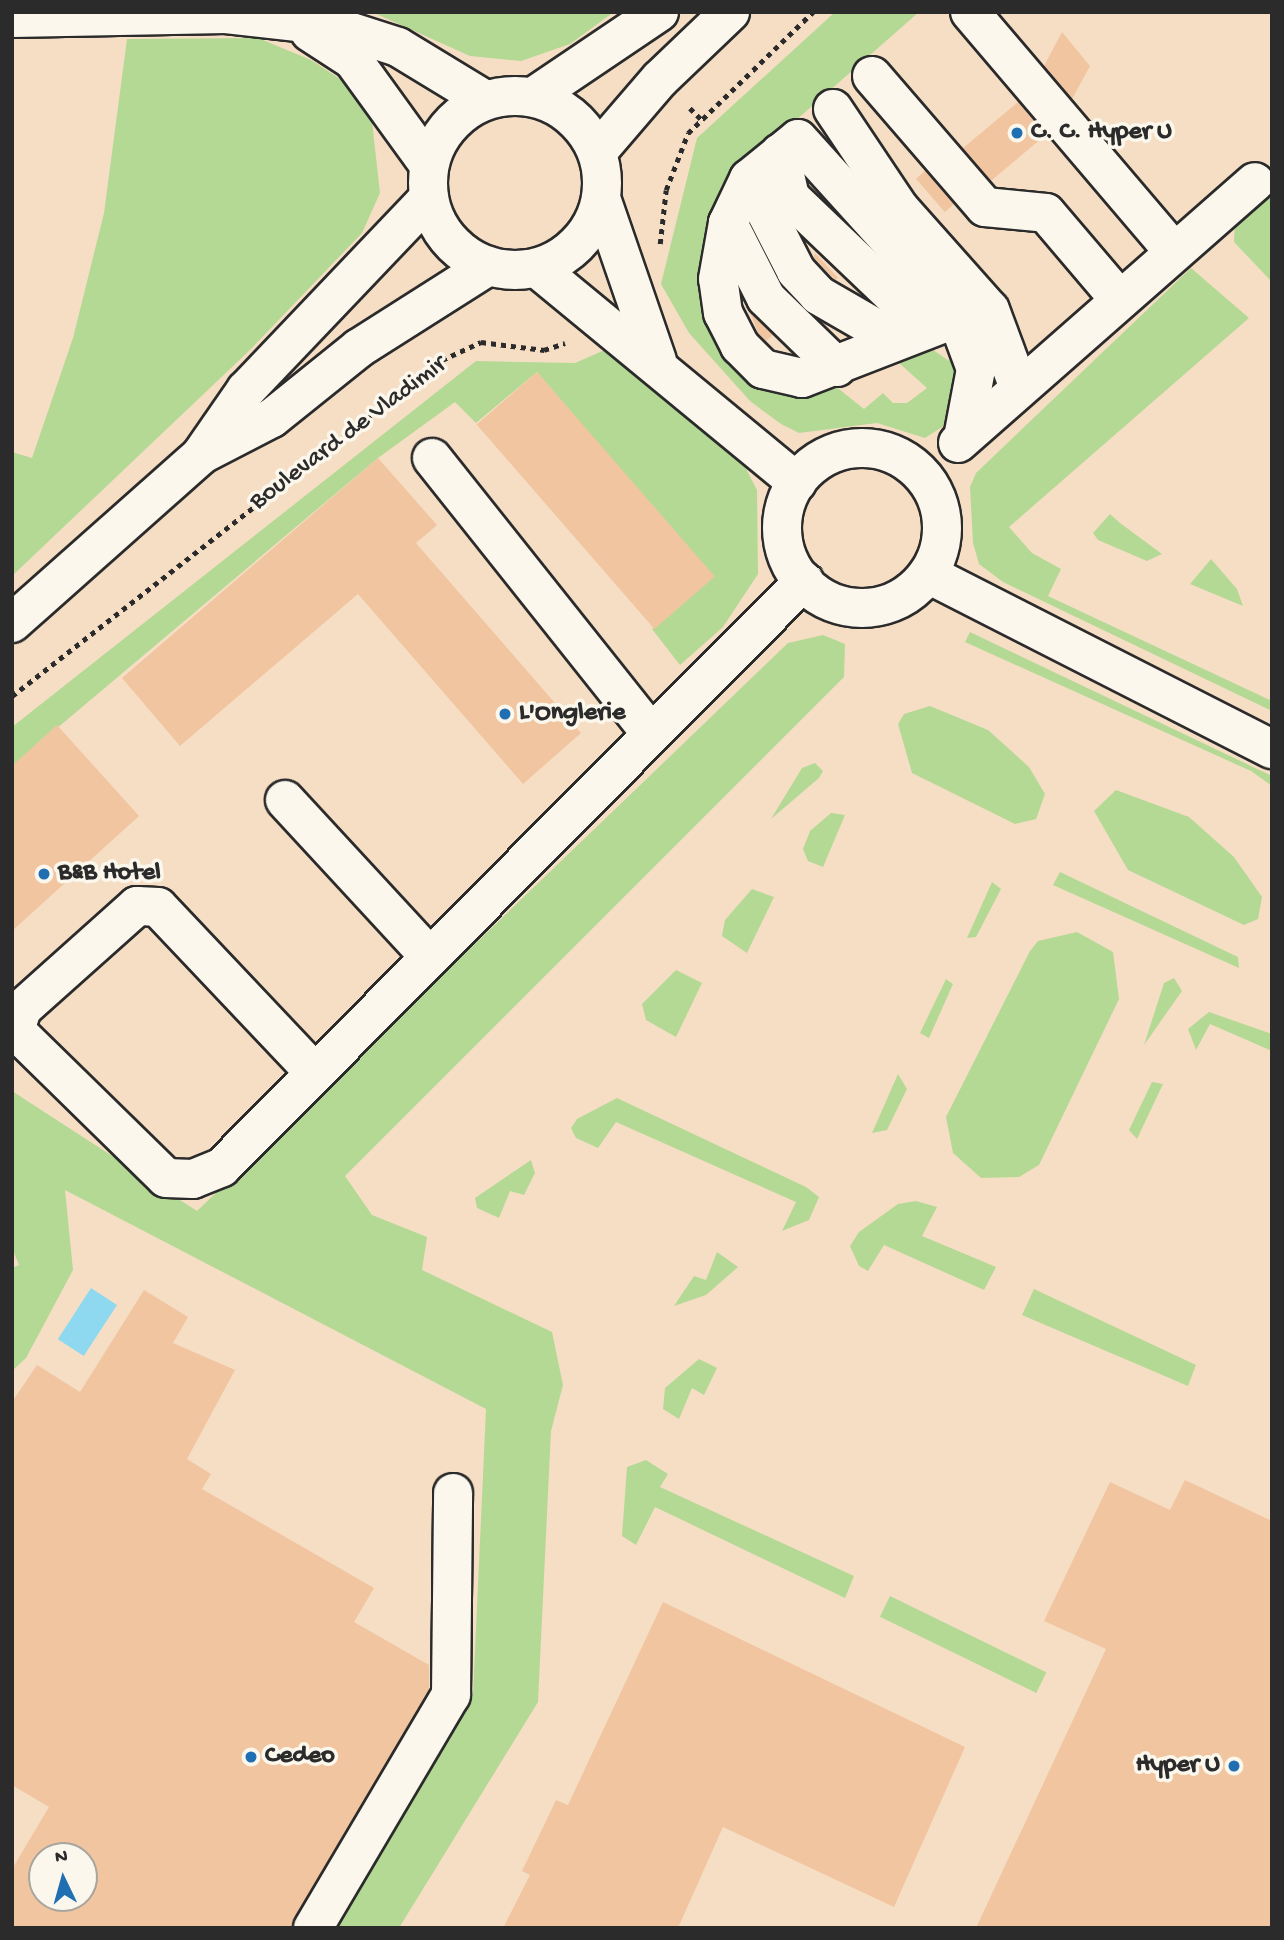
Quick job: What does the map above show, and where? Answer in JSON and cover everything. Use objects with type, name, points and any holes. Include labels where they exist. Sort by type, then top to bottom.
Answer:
[{"type":"main road","points":[[533,97],[659,12]]},
{"type":"main road","points":[[598,151],[660,79],[730,12]]},
{"type":"main road","points":[[970,12],[1174,253]]},
{"type":"main road","points":[[12,18],[226,14],[333,26],[398,47],[485,100]]},
{"type":"main road","points":[[282,20],[353,60],[429,182],[449,240],[488,266],[537,268],[579,243],[601,201]]},
{"type":"main road","points":[[872,76],[985,207],[1046,213],[1120,300]]},
{"type":"main road","points":[[12,623],[201,455],[246,390],[429,182],[453,123],[485,100],[533,97],[561,107],[598,151],[601,201],[657,361]]},
{"type":"main road","points":[[833,109],[900,209],[990,310],[1019,388]]},
{"type":"main road","points":[[926,328],[802,378],[763,369],[740,346],[723,313],[718,279],[728,223],[749,179],[789,146],[926,328],[976,369],[963,438]]},
{"type":"main road","points":[[749,179],[796,271],[818,295],[926,328]]},
{"type":"main road","points":[[923,475],[1255,182]]},
{"type":"main road","points":[[728,223],[766,298],[836,366]]},
{"type":"main road","points":[[201,455],[272,418],[359,348],[488,266]]},
{"type":"main road","points":[[537,268],[657,361],[797,482]]},
{"type":"main road","points":[[850,449],[902,458],[923,475],[943,524],[928,574],[885,605],[859,608],[833,602],[804,581],[783,545],[782,519],[797,482],[825,456],[850,449]]},
{"type":"main road","points":[[432,458],[651,733]]},
{"type":"main road","points":[[928,574],[1272,749]]},
{"type":"main road","points":[[315,1073],[158,906],[137,906],[22,1009],[15,1030],[166,1178],[193,1179],[222,1167],[804,581]]},
{"type":"main road","points":[[285,800],[430,957]]},
{"type":"main road","points":[[313,1928],[451,1695],[453,1493]]},
{"type":"path","points":[[631,292],[648,276],[663,239],[666,190],[688,133],[813,12]]},
{"type":"path","name":"Boulevard de Vladimir","points":[[12,696],[442,360],[481,342],[544,349],[602,321]]},
{"type":"shaded area","points":[[12,12],[1272,12],[1272,1928],[12,1928]]},
{"type":"green space","points":[[372,12],[614,12],[570,44],[521,61],[470,56]]},
{"type":"green space","points":[[835,12],[919,12],[721,186],[708,264],[716,329],[834,385],[864,409],[883,393],[893,403],[907,403],[927,388],[899,363],[901,353],[929,347],[949,361],[947,341],[964,368],[950,422],[925,438],[877,423],[799,433],[781,424],[750,401],[689,333],[661,284],[697,138]]},
{"type":"green space","points":[[258,38],[311,60],[354,88],[372,121],[380,193],[362,233],[251,349],[12,576],[12,452],[32,458],[73,338],[104,213],[127,39]]},
{"type":"green space","points":[[1272,183],[1272,282],[1234,242],[1235,218]]},
{"type":"green space","points":[[1191,268],[1249,318],[1009,527],[1032,553],[1061,569],[1048,596],[1272,701],[1272,711],[1003,582],[979,564],[973,543],[970,487],[976,473]]},
{"type":"green space","points":[[609,348],[743,463],[757,490],[758,574],[723,627],[680,665],[652,629],[712,578],[537,372],[476,423],[455,402],[378,458],[12,766],[12,727],[476,361],[575,363]]},
{"type":"green space","points":[[1110,514],[1162,554],[1147,561],[1098,540],[1093,533]]},
{"type":"green space","points":[[1211,559],[1237,589],[1243,606],[1190,584]]},
{"type":"green space","points":[[970,632],[1272,776],[1272,786],[1251,771],[965,642]]},
{"type":"green space","points":[[823,635],[845,644],[844,677],[345,1176],[372,1215],[427,1237],[422,1270],[552,1332],[563,1385],[551,1431],[538,1702],[399,1928],[334,1928],[473,1694],[486,1409],[65,1190],[73,1270],[26,1358],[12,1371],[12,1268],[19,1265],[12,1248],[12,1091],[197,1211],[788,643]]},
{"type":"green space","points":[[930,706],[988,730],[1029,767],[1045,794],[1036,819],[1015,824],[912,773],[898,724],[904,714]]},
{"type":"green space","points":[[815,763],[823,771],[819,778],[771,819],[802,768]]},
{"type":"green space","points":[[1116,790],[1189,817],[1234,857],[1262,897],[1258,919],[1244,925],[1128,870],[1094,811]]},
{"type":"green space","points":[[831,813],[845,815],[823,867],[808,861],[803,849],[810,831]]},
{"type":"green space","points":[[1060,872],[1238,957],[1239,968],[1053,885]]},
{"type":"green space","points":[[992,882],[1001,889],[976,937],[967,938]]},
{"type":"green space","points":[[752,889],[774,897],[747,953],[722,936],[725,920]]},
{"type":"green space","points":[[1077,932],[1113,952],[1119,999],[1039,1165],[1019,1177],[981,1178],[953,1153],[946,1117],[1030,951],[1038,941]]},
{"type":"green space","points":[[676,970],[702,983],[676,1037],[646,1020],[642,1004]]},
{"type":"green space","points":[[1174,978],[1182,991],[1144,1045],[1164,983]]},
{"type":"green space","points":[[946,979],[953,984],[929,1038],[920,1033]]},
{"type":"green space","points":[[1209,1012],[1272,1034],[1272,1051],[1210,1024],[1196,1050],[1188,1029]]},
{"type":"green space","points":[[898,1074],[907,1089],[887,1130],[872,1133]]},
{"type":"green space","points":[[1152,1082],[1163,1084],[1137,1139],[1129,1130]]},
{"type":"green space","points":[[617,1098],[806,1187],[819,1197],[809,1220],[782,1231],[796,1202],[616,1122],[598,1148],[576,1138],[571,1128],[577,1119]]},
{"type":"green space","points":[[531,1160],[535,1173],[524,1195],[510,1191],[499,1218],[477,1208],[475,1198]]},
{"type":"green space","points":[[916,1201],[937,1207],[922,1236],[996,1267],[984,1290],[884,1245],[868,1271],[859,1266],[850,1246],[859,1232],[898,1204]]},
{"type":"green space","points":[[717,1252],[738,1267],[706,1295],[674,1306],[694,1276],[706,1280]]},
{"type":"green space","points":[[1034,1289],[1196,1365],[1188,1386],[1022,1315]]},
{"type":"green space","points":[[699,1359],[717,1368],[704,1395],[692,1388],[679,1419],[663,1409],[665,1388]]},
{"type":"green space","points":[[646,1460],[668,1474],[660,1487],[854,1576],[845,1598],[655,1507],[636,1545],[622,1536],[627,1467]]},
{"type":"green space","points":[[890,1596],[1046,1672],[1036,1693],[880,1617]]},
{"type":"water","points":[[91,1288],[117,1305],[84,1356],[58,1339]]},
{"type":"building","points":[[1062,32],[1090,66],[1072,99],[1044,66]]},
{"type":"building","points":[[1018,102],[1046,135],[990,181],[963,148]]},
{"type":"building","points":[[925,171],[954,204],[945,212],[916,179]]},
{"type":"building","points":[[815,253],[838,278],[835,280],[814,258]]},
{"type":"building","points":[[750,312],[773,335],[766,341],[758,333]]},
{"type":"building","points":[[537,372],[715,577],[654,629],[477,424]]},
{"type":"building","points":[[378,458],[437,525],[416,543],[581,733],[523,784],[358,594],[180,746],[122,678]]},
{"type":"building","name":"B&B Hotel","points":[[57,725],[139,816],[12,931],[12,766]]},
{"type":"building","points":[[144,1290],[188,1317],[173,1343],[235,1370],[187,1459],[211,1474],[202,1489],[374,1588],[354,1622],[429,1665],[429,1689],[290,1928],[12,1928],[12,1869],[28,1842],[28,1912],[98,1912],[98,1842],[28,1842],[49,1807],[12,1785],[12,1402],[37,1365],[80,1392]]},
{"type":"building","points":[[1185,1480],[1272,1521],[1272,1928],[976,1928],[1106,1649],[1044,1621],[1110,1482],[1170,1510]]},
{"type":"building","points":[[663,1602],[965,1747],[894,1907],[723,1827],[678,1928],[503,1928],[530,1875],[522,1871],[556,1800],[568,1805]]},
{"type":"place","name":"C. C. Hyper U","points":[[1017,133]]},
{"type":"place","name":"L'Onglerie","points":[[505,714]]},
{"type":"place","name":"B&B Hotel","points":[[44,874]]},
{"type":"place","name":"Cedeo","points":[[251,1757]]},
{"type":"place","name":"Hyper U","points":[[1234,1766]]}]
